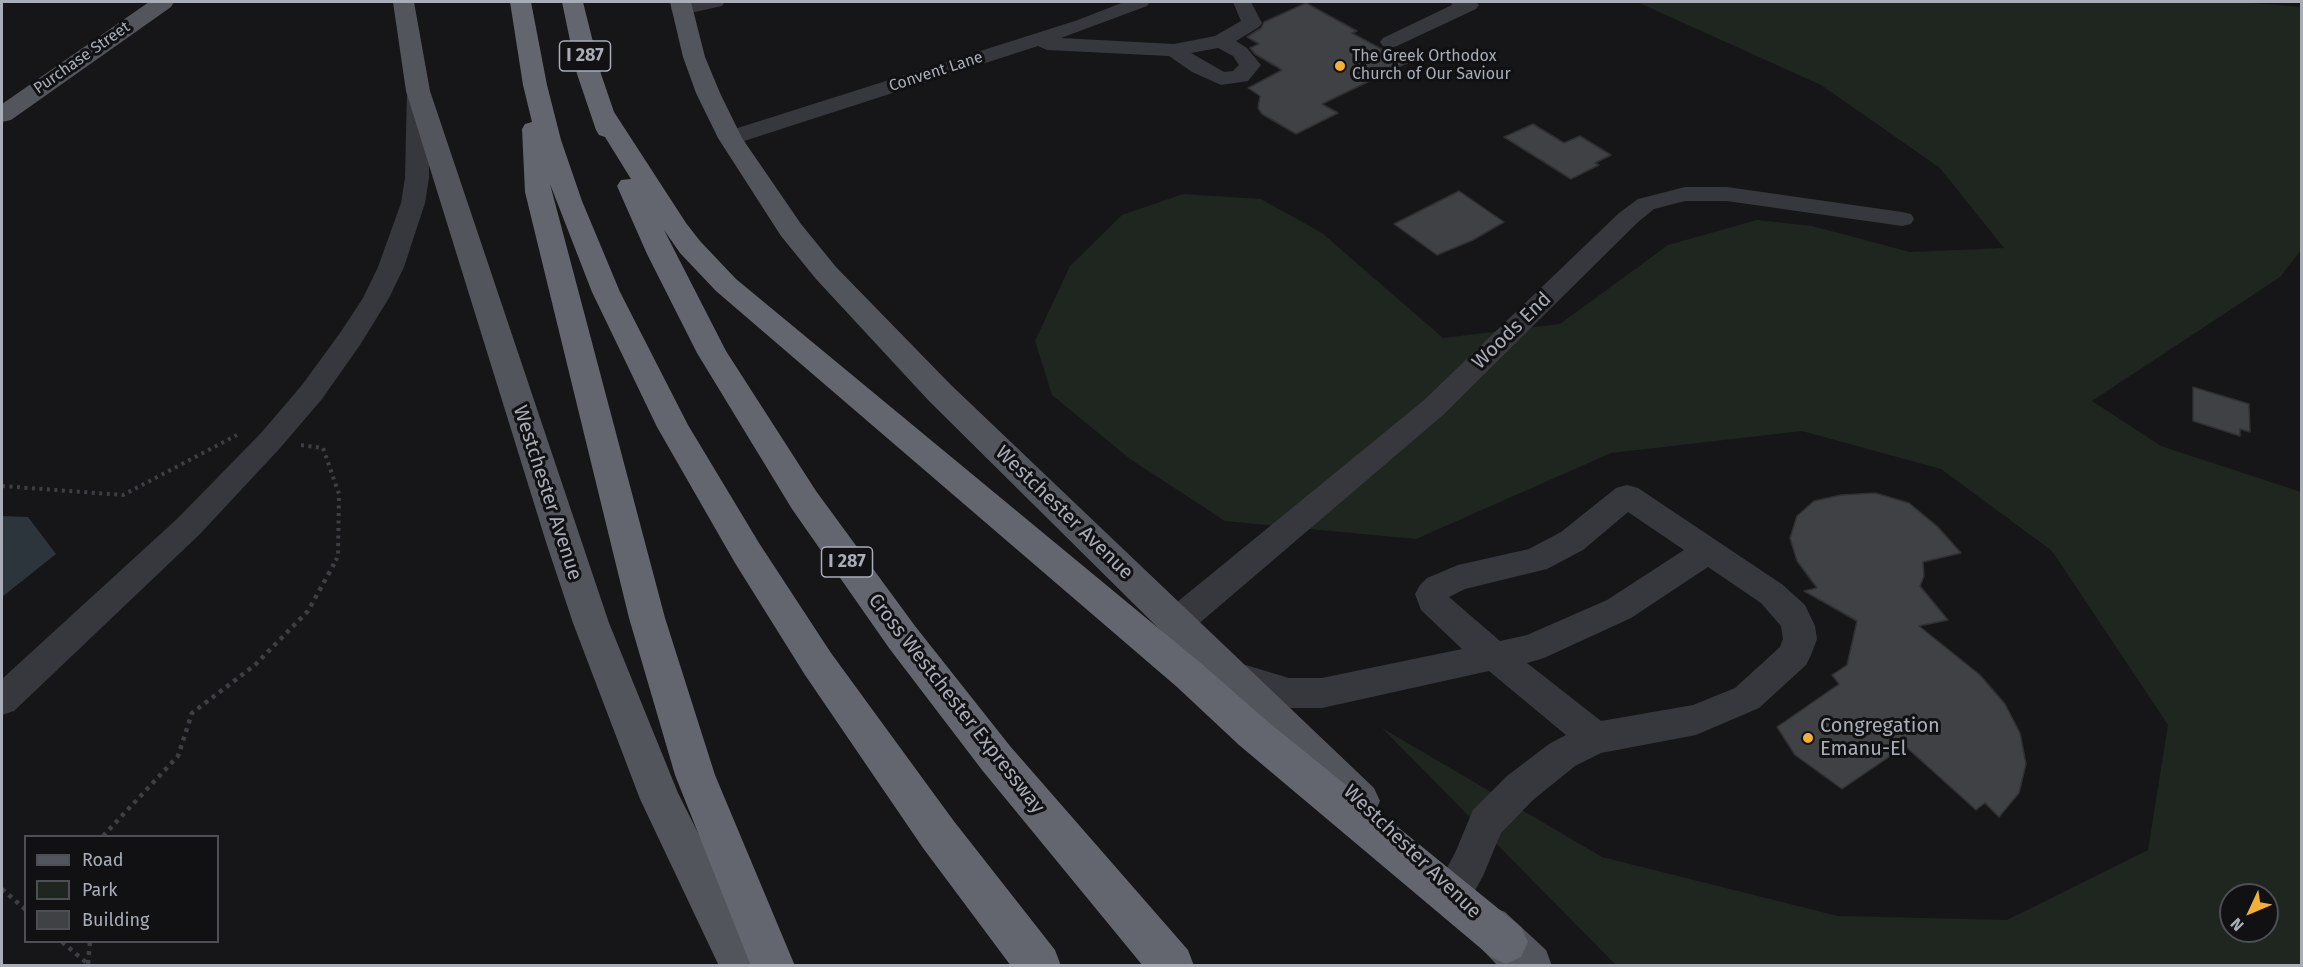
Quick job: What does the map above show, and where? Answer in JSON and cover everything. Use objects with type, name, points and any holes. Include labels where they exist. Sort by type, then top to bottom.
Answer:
[{"type":"highway","name":"I 287","points":[[520,2],[535,85],[555,160],[596,268],[644,370],[707,486],[793,626],[945,843],[1039,966]]},
{"type":"highway","name":"Cross Westchester Expressway","points":[[572,2],[582,48],[600,109],[635,199],[685,302],[728,381],[804,500],[902,637],[1069,847],[1172,966]]},
{"type":"highway","points":[[535,85],[534,146],[538,192],[647,618],[695,775],[773,966]]},
{"type":"highway","points":[[600,109],[675,227],[726,285],[1518,954]]},
{"type":"main road","name":"Purchase Street","points":[[2,115],[163,2]]},
{"type":"main road","name":"Westchester Avenue","points":[[402,2],[418,91],[591,623],[660,799],[743,966]]},
{"type":"main road","name":"Westchester Avenue","points":[[680,5],[701,75],[730,138],[791,230],[868,319],[940,393],[1518,954]]},
{"type":"street","points":[[680,5],[715,2]]},
{"type":"street","name":"Convent Lane","points":[[730,138],[1029,43],[1140,2]]},
{"type":"street","points":[[1029,43],[1174,50],[1221,41],[1252,23],[1242,2]]},
{"type":"street","points":[[1390,42],[1469,5],[1460,2]]},
{"type":"street","points":[[1174,50],[1221,80],[1240,76],[1250,65],[1240,52],[1221,41]]},
{"type":"street","points":[[2,700],[189,526],[271,440],[312,392],[350,339],[376,298],[391,267],[413,203],[417,178],[418,91]]},
{"type":"street","name":"Woods End","points":[[1177,622],[1432,408],[1628,218],[1646,204],[1685,194],[1727,194],[1902,219]]},
{"type":"street","points":[[1453,892],[1470,863],[1486,822],[1520,788],[1562,755],[1595,738],[1696,720],[1747,698],[1794,655],[1800,639],[1793,614],[1772,594],[1627,496],[1572,541],[1536,560],[1458,578],[1438,587],[1431,594],[1432,601],[1494,656],[1595,738]]},
{"type":"street","points":[[1229,674],[1289,693],[1322,693],[1532,648],[1619,609],[1707,551]]},
{"type":"path","points":[[2,486],[123,495],[246,430],[271,440],[323,448],[339,494],[338,556],[308,611],[255,665],[192,713],[178,756],[105,835]]},
{"type":"path","points":[[2,889],[24,908]]},
{"type":"path","points":[[63,943],[89,965]]},
{"type":"path","points":[[89,965],[90,943]]},
{"type":"green space","points":[[1637,2],[2241,2],[2301,7],[2301,250],[2280,277],[2092,401],[2161,446],[2301,492],[2301,965],[1616,965],[1382,728],[1602,857],[1838,916],[2007,920],[2148,850],[2168,725],[2052,551],[1941,469],[1802,431],[1611,453],[1416,539],[1225,521],[1130,459],[1052,395],[1035,341],[1070,266],[1122,215],[1183,194],[1261,199],[1322,233],[1443,338],[1560,324],[1668,245],[1757,220],[1812,226],[1910,252],[2004,248],[1940,168],[1821,85]]},
{"type":"shaded area","points":[[2,516],[28,517],[56,554],[2,597]]},
{"type":"building","name":"The Greek Orthodox Church of Our Saviour","points":[[1306,3],[1357,31],[1352,33],[1407,63],[1322,104],[1338,113],[1296,134],[1262,114],[1258,108],[1260,96],[1248,88],[1282,70],[1255,54],[1250,48],[1259,44],[1247,37],[1261,28],[1264,22]]},
{"type":"building","points":[[1533,124],[1564,143],[1580,136],[1611,155],[1595,163],[1599,165],[1571,179],[1504,137]]},
{"type":"building","points":[[1459,191],[1504,222],[1473,240],[1437,255],[1394,224]]},
{"type":"building","points":[[2193,387],[2249,404],[2250,432],[2240,429],[2240,436],[2193,421]]},
{"type":"building","points":[[1875,493],[1909,503],[1938,527],[1961,553],[1923,562],[1924,576],[1920,586],[1948,620],[1919,626],[1980,675],[2005,704],[2020,733],[2026,764],[2019,793],[1999,817],[1985,803],[1976,810],[1905,746],[1842,789],[1795,755],[1777,727],[1839,684],[1832,675],[1847,665],[1857,621],[1804,591],[1817,588],[1797,561],[1790,538],[1797,516],[1814,501],[1841,495]]},
{"type":"place","name":"The Greek Orthodox Church of Our Saviour","points":[[1340,66]]},
{"type":"place","name":"Congregation Emanu-El","points":[[1808,738]]}]
